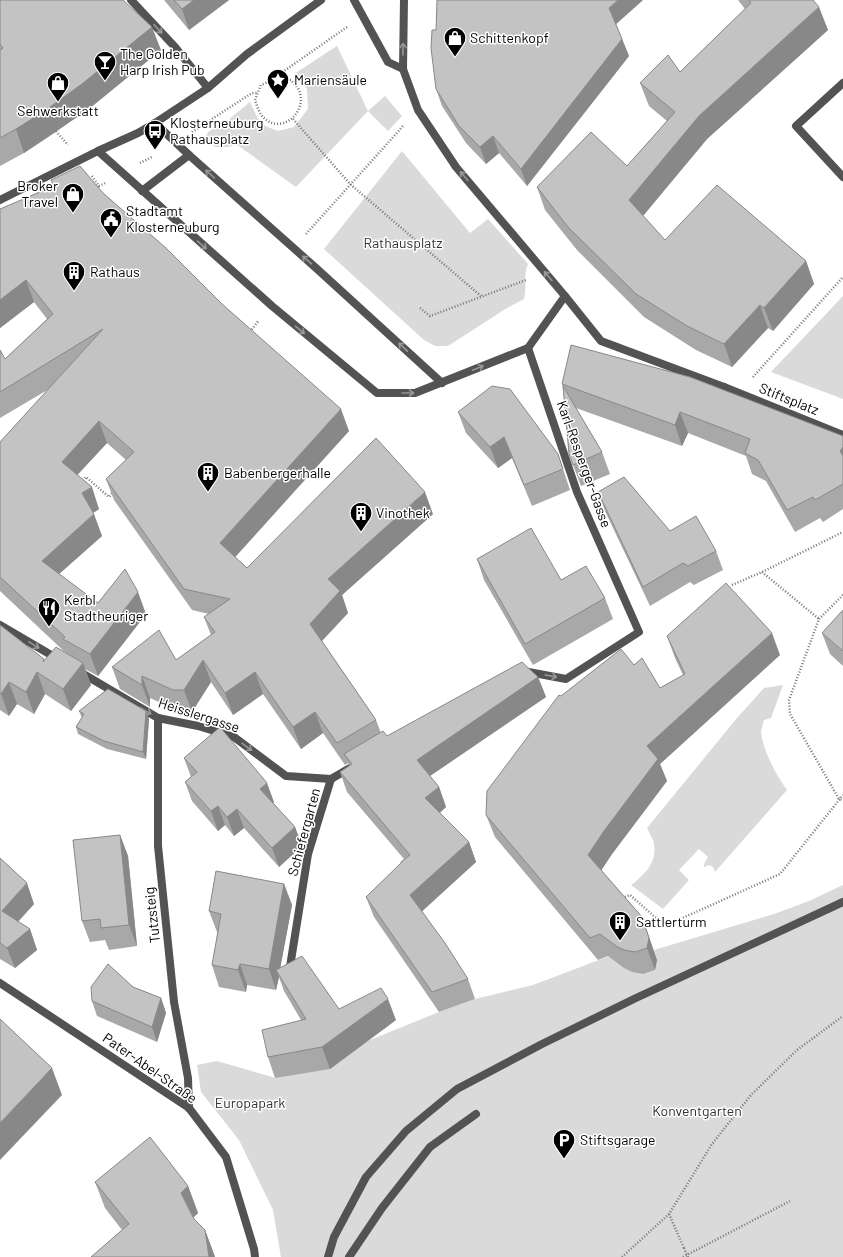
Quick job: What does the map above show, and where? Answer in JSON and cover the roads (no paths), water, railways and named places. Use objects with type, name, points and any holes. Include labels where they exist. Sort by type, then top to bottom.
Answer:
[{"type":"street","points":[[131,0],[175,47],[208,88]]},
{"type":"street","points":[[0,200],[138,133],[155,123],[208,88],[247,54],[321,0]]},
{"type":"street","points":[[354,0],[388,62],[403,69]]},
{"type":"street","points":[[98,152],[272,306],[377,393],[416,393],[528,348],[565,296],[456,166],[418,110],[403,69],[404,0]]},
{"type":"street","points":[[842,87],[796,126],[843,178]]},
{"type":"street","points":[[155,123],[442,383]]},
{"type":"street","points":[[142,191],[189,155]]},
{"type":"street","name":"Stiftsplatz","points":[[565,296],[600,341],[739,392],[843,435]]},
{"type":"street","name":"Karl-Resperger-Gasse","points":[[512,675],[519,671],[566,679],[639,632],[577,492],[528,348]]},
{"type":"street","points":[[0,625],[62,662]]},
{"type":"street","name":"Heisslergasse","points":[[76,670],[158,718],[198,726],[234,738],[286,776],[331,779]]},
{"type":"street","name":"Tutzsteig","points":[[158,718],[158,846],[174,1002],[188,1078],[189,1108]]},
{"type":"street","name":"Schiefergarten","points":[[288,978],[308,854],[331,779],[358,764]]},
{"type":"street","points":[[328,1257],[334,1236],[366,1176],[406,1131],[457,1089],[542,1044],[636,998],[843,902]]},
{"type":"street","name":"Pater-Abel-Straße","points":[[0,983],[189,1108],[226,1157],[254,1249],[255,1257]]},
{"type":"street","points":[[349,1257],[382,1208],[430,1147],[476,1114]]},
{"type":"place","name":"Schittenkopf","points":[[455,58]]},
{"type":"place","name":"The Golden Harp Irish Pub","points":[[105,82]]},
{"type":"place","name":"Mariensäule","points":[[278,100]]},
{"type":"place","name":"Sehwerkstatt","points":[[58,102]]},
{"type":"place","name":"Klosterneuburg Rathausplatz","points":[[155,150]]},
{"type":"place","name":"Broker Travel","points":[[73,214]]},
{"type":"place","name":"Stadtamt Klosterneuburg","points":[[111,238]]},
{"type":"place","name":"Rathaus","points":[[74,292]]},
{"type":"place","name":"Babenbergerhalle","points":[[208,492]]},
{"type":"place","name":"Vinothek","points":[[361,532]]},
{"type":"place","name":"Kerbl Stadtheuriger","points":[[49,628]]},
{"type":"place","name":"Sattlerturm","points":[[620,942]]},
{"type":"place","name":"Stiftsgarage","points":[[564,1160]]},
{"type":"park label","name":"Rathausplatz","points":[[403,243]]},
{"type":"park label","name":"Europapark","points":[[250,1103]]},
{"type":"park label","name":"Konventgarten","points":[[697,1111]]}]
